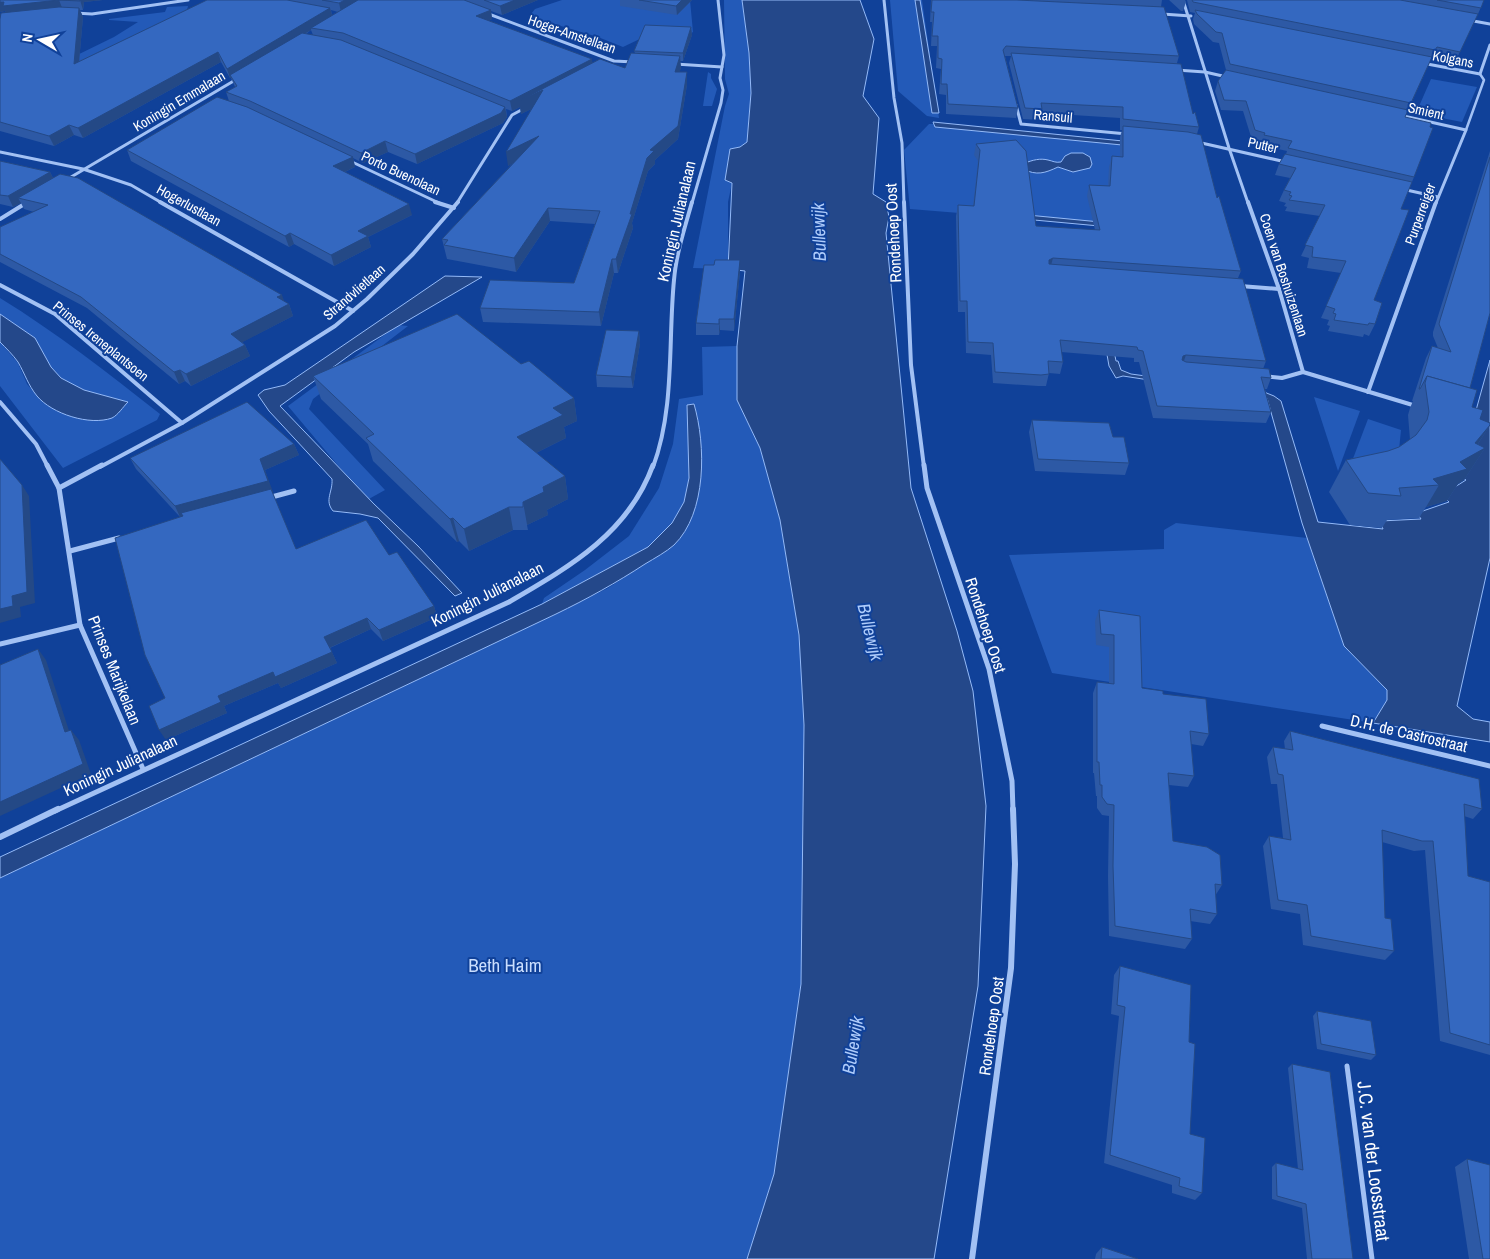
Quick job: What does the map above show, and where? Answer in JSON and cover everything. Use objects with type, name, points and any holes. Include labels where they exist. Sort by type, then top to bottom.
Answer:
[{"type":"street","points":[[72,13],[92,14],[188,0]]},
{"type":"street","name":"Koningin Julianalaan","points":[[0,837],[143,769],[509,602],[559,573],[582,557],[633,508],[647,482],[661,439],[666,409],[674,278],[695,191],[721,103],[723,90],[720,78],[724,55],[718,0]]},
{"type":"street","name":"Rondehoep Oost","points":[[884,0],[894,98],[902,143],[911,365],[927,488],[989,669],[1012,781],[1015,864],[1012,968],[972,1259]]},
{"type":"street","name":"Coen van Boshuizenlaan","points":[[1183,0],[1229,148],[1279,288],[1303,372]]},
{"type":"street","name":"Hoger-Amstellaan","points":[[478,10],[614,61],[641,62]]},
{"type":"street","points":[[1158,14],[1197,17]]},
{"type":"street","points":[[1461,18],[1490,24]]},
{"type":"street","name":"Purperreiger","points":[[1368,392],[1438,197],[1466,130],[1484,80],[1480,74],[1490,45]]},
{"type":"street","points":[[606,65],[614,61]]},
{"type":"street","name":"Kolgans","points":[[1414,61],[1480,74]]},
{"type":"street","points":[[669,64],[722,67]]},
{"type":"street","points":[[1167,69],[1205,72],[1232,78]]},
{"type":"street","name":"Koningin Emmalaan","points":[[58,184],[241,77]]},
{"type":"street","name":"Ransuil","points":[[1014,96],[1021,124],[1137,135]]},
{"type":"street","points":[[201,100],[209,102]]},
{"type":"street","points":[[503,112],[512,115],[529,106]]},
{"type":"street","name":"Smient","points":[[1390,113],[1466,130]]},
{"type":"street","name":"Strandvlietlaan","points":[[60,488],[182,423],[335,326],[413,254],[454,208],[512,115]]},
{"type":"street","points":[[1194,141],[1229,148]]},
{"type":"street","name":"Putter","points":[[1229,148],[1292,163]]},
{"type":"street","name":"Hogerlustlaan","points":[[0,152],[83,169],[131,185],[353,311]]},
{"type":"street","name":"Porto Buenolaan","points":[[341,157],[431,200],[454,208]]},
{"type":"street","points":[[1401,189],[1438,197]]},
{"type":"street","points":[[0,219],[32,200]]},
{"type":"street","name":"Prinses Ireneplantsoen","points":[[0,285],[55,314],[182,423]]},
{"type":"street","points":[[1239,286],[1279,288]]},
{"type":"street","points":[[1255,376],[1282,378],[1303,372],[1426,408]]},
{"type":"street","points":[[0,402],[36,444],[60,488]]},
{"type":"street","name":"Prinses Marijkelaan","points":[[60,488],[80,625],[143,769]]},
{"type":"street","points":[[266,498],[294,491]]},
{"type":"street","points":[[70,551],[126,536]]},
{"type":"street","points":[[0,644],[80,625]]},
{"type":"street","name":"D.H. de Castrostraat","points":[[1322,726],[1490,766]]},
{"type":"lane","name":"J.C. van der Loosstraat","points":[[1346,1066],[1372,1259]]},
{"type":"green space","points":[[562,0],[690,0],[693,32],[688,35],[648,35],[623,47],[598,37],[534,18],[531,14],[535,9]]},
{"type":"green space","points":[[724,0],[742,0],[749,53],[751,93],[747,142],[740,147],[726,180],[732,183],[728,202],[728,269],[693,268],[729,94],[725,79]]},
{"type":"green space","points":[[890,0],[922,0],[939,118],[927,116],[898,91]]},
{"type":"green space","points":[[188,6],[187,10],[34,85],[22,82],[114,37],[138,22],[109,19],[165,12],[167,7]]},
{"type":"green space","points":[[708,72],[711,74],[717,89],[712,106],[703,106]]},
{"type":"green space","points":[[1431,79],[1477,87],[1462,122],[1416,113]]},
{"type":"green space","points":[[929,124],[1141,143],[1144,228],[910,209],[904,150]]},
{"type":"green space","points":[[0,298],[62,339],[121,383],[160,414],[157,420],[63,468],[0,386],[0,342],[18,363],[27,384],[39,398],[56,410],[114,417],[127,402],[84,390],[61,378],[51,367],[35,338],[0,314]]},
{"type":"green space","points":[[398,325],[408,326],[313,399],[309,409],[385,490],[367,500],[288,406]]},
{"type":"green space","name":"Beth Haim","points":[[737,346],[737,400],[760,448],[780,520],[799,635],[804,726],[801,984],[774,1174],[747,1259],[0,1259],[0,878],[556,614],[608,588],[673,545],[686,529],[698,418],[694,404],[687,405],[689,478],[684,502],[672,523],[648,547],[542,604],[544,598],[585,570],[629,536],[659,488],[673,444],[679,399],[703,395],[702,347]]},
{"type":"green space","points":[[1314,397],[1360,411],[1338,471]]},
{"type":"green space","points":[[1368,419],[1401,430],[1399,450],[1346,477]]},
{"type":"green space","points":[[1176,523],[1307,538],[1344,646],[1387,690],[1387,700],[1373,723],[1052,673],[1009,555],[1164,549],[1164,530]]},
{"type":"water","name":"Bullewijk","points":[[742,0],[860,0],[874,39],[863,96],[879,118],[873,194],[886,202],[889,217],[886,233],[911,488],[957,631],[973,691],[986,806],[978,986],[934,1259],[747,1259],[774,1174],[801,984],[804,725],[799,635],[780,520],[760,448],[737,400],[737,346],[745,271],[728,269],[732,183],[725,180],[730,149],[740,147],[747,142],[751,93],[749,53]]},
{"type":"water","points":[[915,0],[920,0],[939,113],[932,113]]},
{"type":"water","points":[[933,122],[1143,143],[1143,147],[935,127]]},
{"type":"water","points":[[1143,147],[1143,230],[1034,220],[1026,222],[1110,330],[1116,361],[1118,361],[1121,370],[1131,374],[1264,392],[1281,401],[1318,522],[1383,529],[1380,521],[1421,519],[1417,513],[1449,502],[1442,495],[1466,480],[1458,475],[1490,360],[1490,558],[1457,706],[1473,719],[1490,722],[1490,742],[1373,723],[1387,700],[1387,690],[1344,646],[1302,523],[1267,398],[1123,376],[1116,378],[1109,366],[1103,332],[1017,214],[1142,226]]},
{"type":"water","points":[[1071,153],[1083,153],[1090,157],[1092,164],[1090,168],[1073,172],[1058,167],[1037,173],[1023,169],[1025,163],[1036,160],[1045,159],[1061,162],[1065,156]]},
{"type":"water","points":[[445,276],[482,277],[354,352],[280,406],[462,593],[455,596],[378,518],[333,511],[329,503],[332,479],[269,411],[258,395],[264,390],[285,385]]},
{"type":"water","points":[[0,314],[35,338],[51,367],[61,378],[84,390],[128,402],[112,418],[103,420],[72,417],[52,408],[37,396],[18,362],[0,342]]},
{"type":"water","points":[[694,404],[701,439],[702,458],[698,497],[693,515],[685,531],[668,550],[590,597],[556,614],[0,878],[0,857],[542,604],[648,547],[672,523],[684,502],[689,478],[687,405]]},
{"type":"building","points":[[0,0],[59,0],[3,6],[4,2],[0,2]]},
{"type":"building","points":[[207,0],[287,0],[330,8],[227,69],[218,52],[78,128],[69,125],[49,136],[0,122],[1,13],[59,7],[79,8],[74,64]]},
{"type":"building","points":[[322,0],[345,0],[339,3]]},
{"type":"building","points":[[358,0],[464,0],[491,10],[476,16],[592,59],[510,101],[343,33],[311,28]]},
{"type":"building","points":[[484,0],[515,0],[500,6]]},
{"type":"building","points":[[639,0],[682,0],[676,6]]},
{"type":"building","points":[[932,0],[1017,0],[1164,7],[1179,56],[1006,46],[1003,50],[1018,108],[948,104],[947,84],[941,84],[942,59],[938,58],[938,36],[932,36],[934,12],[931,12]]},
{"type":"building","points":[[1192,0],[1400,0],[1478,14],[1460,52],[1437,47],[1435,50],[1193,2]]},
{"type":"building","points":[[1437,0],[1484,0],[1481,8]]},
{"type":"building","points":[[1195,10],[1432,57],[1411,103],[1230,64],[1222,33],[1216,32]]},
{"type":"building","points":[[645,25],[691,27],[683,53],[634,51]]},
{"type":"building","points":[[302,33],[341,40],[505,107],[501,113],[415,154],[385,141],[361,153],[250,101],[226,92],[237,86],[230,75]]},
{"type":"building","points":[[631,53],[680,56],[675,72],[687,72],[678,126],[650,150],[654,151],[647,158],[630,214],[632,214],[616,259],[612,259],[599,312],[480,308],[490,280],[574,283],[600,211],[548,208],[514,258],[444,245],[448,240],[442,239],[539,136],[506,152],[543,90],[519,101],[600,59],[625,68]]},
{"type":"building","points":[[1011,53],[1181,64],[1193,114],[1195,112],[1199,127],[1123,119],[1123,107],[1041,103],[1042,109],[1025,108]]},
{"type":"building","points":[[1226,70],[1408,110],[1405,117],[1431,123],[1430,127],[1433,128],[1414,177],[1288,148],[1292,141],[1264,135],[1265,133],[1255,130],[1246,101],[1224,100],[1218,81]]},
{"type":"building","points":[[217,97],[247,107],[353,157],[333,166],[409,204],[358,231],[368,236],[331,255],[290,233],[285,236],[127,150]]},
{"type":"building","points":[[1123,126],[1201,135],[1217,198],[1219,196],[1241,271],[1053,258],[1049,260],[1049,264],[1243,279],[1266,361],[1186,355],[1183,356],[1182,360],[1186,362],[1269,369],[1271,378],[1261,377],[1271,412],[1157,406],[1143,351],[1138,350],[1137,347],[1060,340],[1063,362],[1048,361],[1049,374],[1041,375],[995,372],[993,343],[968,342],[967,301],[960,301],[958,205],[974,206],[980,150],[976,144],[1016,140],[1026,151],[1036,226],[1100,230],[1089,185],[1110,186],[1112,156],[1123,157]]},
{"type":"building","points":[[1285,154],[1412,182],[1401,209],[1409,210],[1374,300],[1382,303],[1375,324],[1369,323],[1368,325],[1334,320],[1336,314],[1333,313],[1335,309],[1326,306],[1346,261],[1312,257],[1313,247],[1305,245],[1325,205],[1289,200],[1292,196],[1289,195],[1291,192],[1284,190],[1296,168],[1279,164]]},
{"type":"building","points":[[1490,157],[1490,313],[1470,388],[1427,376],[1419,389],[1432,346],[1451,352],[1439,324]]},
{"type":"building","points":[[0,161],[50,172],[8,196],[0,195]]},
{"type":"building","points":[[60,174],[78,178],[282,295],[277,297],[289,304],[231,334],[245,345],[186,374],[180,370],[174,372],[81,297],[0,254],[0,227],[48,205],[18,198]]},
{"type":"building","points":[[715,260],[740,260],[734,319],[719,319],[719,324],[696,323],[704,265],[714,265]]},
{"type":"building","points":[[457,314],[521,364],[529,361],[574,398],[553,408],[563,415],[517,437],[565,476],[543,487],[544,492],[523,502],[523,507],[509,507],[464,529],[453,518],[450,519],[366,438],[374,434],[313,376]]},
{"type":"building","points":[[606,330],[639,331],[631,377],[596,375]]},
{"type":"building","points":[[1427,376],[1477,390],[1472,407],[1483,410],[1480,419],[1490,423],[1490,425],[1475,443],[1485,448],[1460,462],[1467,469],[1433,479],[1439,485],[1399,488],[1401,496],[1368,493],[1346,460],[1388,451],[1399,447],[1416,435],[1427,420],[1429,412],[1425,383]]},
{"type":"building","points":[[247,402],[294,444],[260,459],[268,481],[175,506],[130,458]]},
{"type":"building","points":[[1032,420],[1109,423],[1113,437],[1124,437],[1129,463],[1038,459]]},
{"type":"building","points":[[0,459],[22,485],[27,592],[12,596],[13,606],[0,609]]},
{"type":"building","points":[[271,489],[296,549],[366,520],[389,555],[397,552],[434,606],[379,630],[367,618],[324,637],[332,652],[275,677],[273,672],[218,696],[221,702],[159,730],[149,706],[165,698],[145,655],[115,538],[183,516],[181,513]]},
{"type":"building","points":[[1099,610],[1140,616],[1142,688],[1163,691],[1163,694],[1206,699],[1209,734],[1190,731],[1194,776],[1168,773],[1173,841],[1207,847],[1220,855],[1222,885],[1215,884],[1217,914],[1190,909],[1192,939],[1115,926],[1113,866],[1114,805],[1107,804],[1102,797],[1099,762],[1097,762],[1097,682],[1114,684],[1114,635],[1101,634]]},
{"type":"building","points":[[38,649],[65,732],[71,730],[83,764],[0,802],[0,665]]},
{"type":"building","points":[[1290,731],[1479,779],[1482,809],[1464,804],[1468,876],[1490,882],[1490,1045],[1450,1033],[1433,841],[1422,841],[1382,830],[1385,918],[1391,919],[1394,951],[1311,936],[1307,905],[1278,900],[1269,836],[1291,840],[1283,775],[1278,774],[1273,747],[1293,750]]},
{"type":"building","points":[[1120,966],[1191,985],[1189,1042],[1195,1044],[1190,1134],[1205,1138],[1202,1193],[1179,1186],[1180,1178],[1110,1155],[1125,1007],[1117,1005]]},
{"type":"building","points":[[1317,1011],[1371,1021],[1376,1055],[1321,1044]]},
{"type":"building","points":[[1292,1064],[1330,1072],[1353,1259],[1312,1259],[1306,1204],[1277,1196],[1276,1163],[1303,1170]]},
{"type":"building","points":[[1467,1159],[1490,1165],[1490,1259],[1483,1259]]},
{"type":"building","points":[[1102,1247],[1138,1259],[1101,1259]]}]
